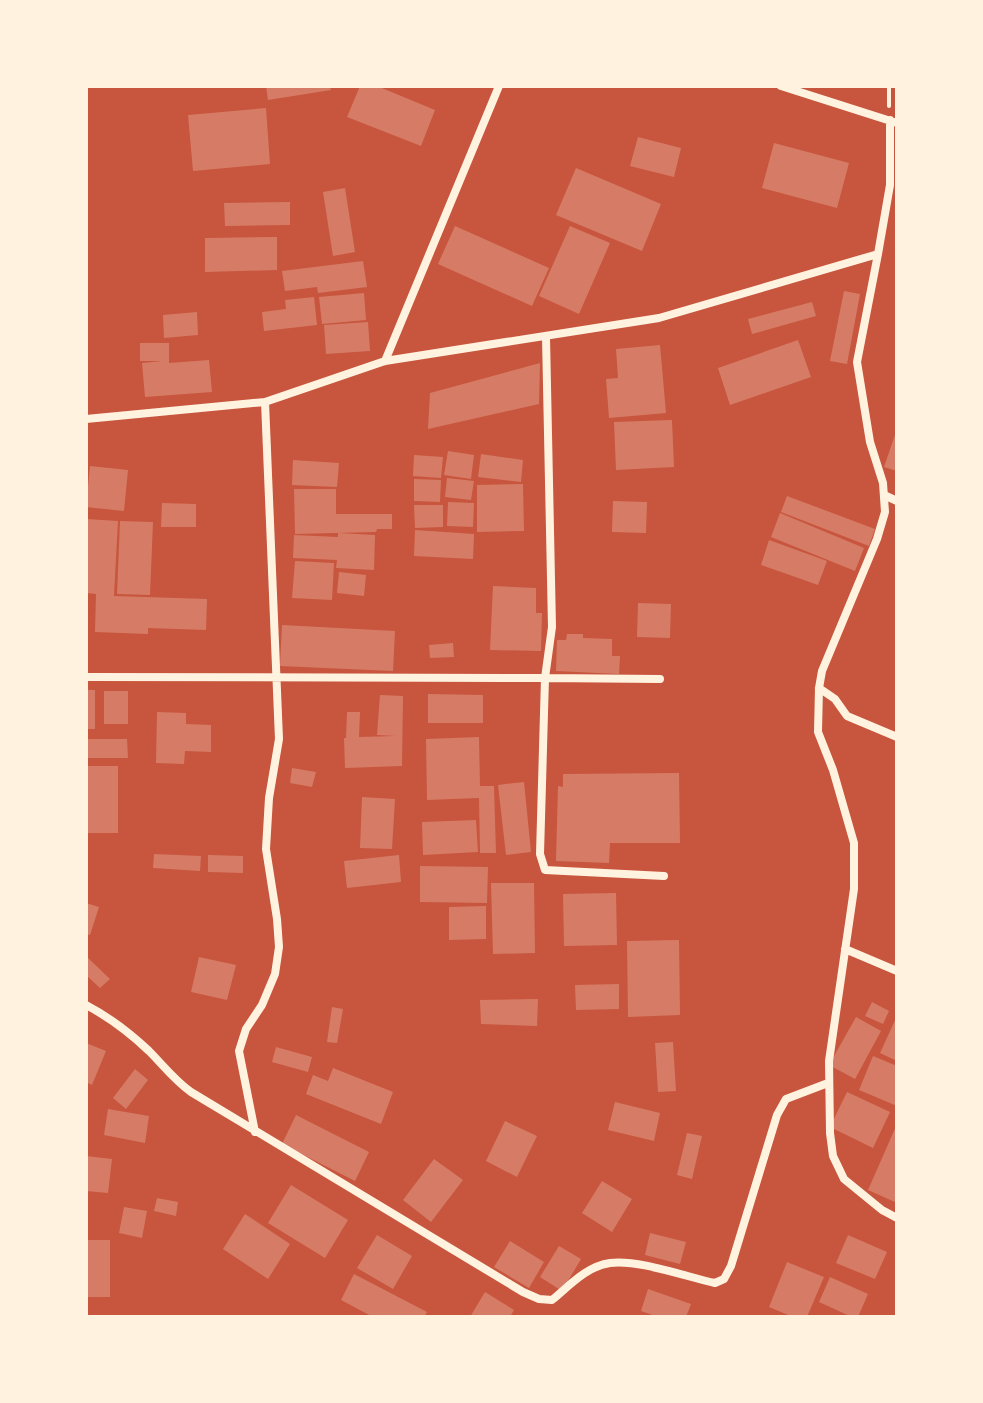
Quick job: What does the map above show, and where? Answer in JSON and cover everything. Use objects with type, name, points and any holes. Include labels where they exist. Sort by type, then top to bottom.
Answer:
[{"type":"street","points":[[385,361],[499,86]]},
{"type":"street","points":[[781,86],[893,122],[890,185],[857,362],[885,512],[877,539],[822,671],[818,732],[833,770],[854,843],[854,889],[828,1083],[827,1104],[833,1156],[844,1179],[882,1210],[897,1218]]},
{"type":"street","points":[[86,419],[265,402],[385,361],[659,318],[878,254]]},
{"type":"street","points":[[546,337],[552,627],[545,678],[540,854],[545,870],[664,876]]},
{"type":"street","points":[[255,1132],[239,1051],[246,1029],[271,984],[279,947],[266,849],[269,798],[279,739],[265,402]]},
{"type":"street","points":[[884,495],[897,501]]},
{"type":"street","points":[[86,677],[660,679]]},
{"type":"street","points":[[819,688],[835,699],[847,716],[897,737]]},
{"type":"street","points":[[845,949],[897,971]]},
{"type":"street","points":[[86,1005],[127,1031],[152,1054],[171,1078],[191,1092],[539,1299],[552,1300],[587,1272],[610,1263],[647,1266],[715,1283],[724,1279],[731,1266],[777,1115],[786,1099],[828,1083]]},
{"type":"building","points":[[266,86],[330,86],[331,90],[268,100]]},
{"type":"building","points":[[360,86],[377,86],[435,110],[421,146],[347,117]]},
{"type":"building","points":[[266,108],[270,164],[193,171],[188,115]]},
{"type":"building","points":[[638,137],[681,148],[674,177],[630,166]]},
{"type":"building","points":[[774,143],[849,163],[837,208],[762,188]]},
{"type":"building","points":[[576,168],[661,204],[642,251],[556,215]]},
{"type":"building","points":[[345,188],[355,252],[333,256],[323,192]]},
{"type":"building","points":[[290,202],[290,225],[225,226],[224,203]]},
{"type":"building","points":[[455,226],[549,268],[532,306],[438,264]]},
{"type":"building","points":[[570,226],[610,243],[579,314],[539,296]]},
{"type":"building","points":[[277,237],[277,270],[205,272],[205,238]]},
{"type":"building","points":[[363,261],[367,287],[318,293],[317,287],[285,291],[282,271]]},
{"type":"building","points":[[844,291],[860,294],[847,364],[830,361]]},
{"type":"building","points":[[364,293],[366,320],[322,324],[319,297]]},
{"type":"building","points":[[314,297],[317,325],[264,331],[262,312],[286,309],[285,300]]},
{"type":"building","points":[[812,302],[816,316],[752,334],[748,319]]},
{"type":"building","points":[[197,312],[198,335],[164,338],[163,315]]},
{"type":"building","points":[[368,322],[370,351],[326,354],[324,325]]},
{"type":"building","points":[[798,340],[811,377],[730,405],[718,368]]},
{"type":"building","points":[[140,343],[169,343],[169,363],[209,360],[212,392],[145,397],[142,363],[162,361],[140,361]]},
{"type":"building","points":[[660,345],[666,413],[609,418],[606,379],[618,378],[616,349]]},
{"type":"building","points":[[540,363],[539,404],[428,429],[430,393]]},
{"type":"building","points":[[672,420],[674,467],[616,470],[614,422]]},
{"type":"building","points":[[897,429],[897,471],[884,467]]},
{"type":"building","points":[[448,451],[474,455],[471,479],[444,475]]},
{"type":"building","points":[[481,454],[523,460],[521,482],[478,477]]},
{"type":"building","points":[[414,455],[443,457],[441,478],[413,476]]},
{"type":"building","points":[[293,460],[339,463],[337,487],[292,485]]},
{"type":"building","points":[[90,466],[128,470],[124,511],[86,507]]},
{"type":"building","points":[[447,478],[474,481],[471,500],[445,497]]},
{"type":"building","points":[[414,479],[441,480],[440,502],[414,501]]},
{"type":"building","points":[[523,484],[524,531],[477,532],[477,485]]},
{"type":"building","points":[[294,489],[336,489],[336,514],[392,514],[392,529],[295,534]]},
{"type":"building","points":[[787,496],[875,529],[869,546],[781,512]]},
{"type":"building","points":[[613,501],[647,502],[646,533],[612,532]]},
{"type":"building","points":[[448,502],[474,503],[473,527],[447,526]]},
{"type":"building","points":[[162,503],[196,504],[196,527],[161,527]]},
{"type":"building","points":[[414,505],[443,505],[443,527],[415,528]]},
{"type":"building","points":[[780,513],[864,548],[855,571],[771,537]]},
{"type":"building","points":[[86,519],[118,521],[114,596],[207,599],[206,630],[148,628],[148,634],[95,632],[96,594],[86,593]]},
{"type":"building","points":[[120,521],[153,522],[150,595],[117,594]]},
{"type":"building","points":[[415,530],[474,534],[473,559],[414,556]]},
{"type":"building","points":[[338,533],[375,535],[374,570],[336,568],[337,560],[293,558],[294,535],[338,537]]},
{"type":"building","points":[[769,540],[827,561],[818,585],[761,565]]},
{"type":"building","points":[[295,561],[334,563],[332,600],[292,598]]},
{"type":"building","points":[[339,572],[366,575],[364,596],[337,593]]},
{"type":"building","points":[[493,586],[536,588],[536,613],[542,613],[541,651],[490,650]]},
{"type":"building","points":[[638,603],[671,604],[670,638],[637,637]]},
{"type":"building","points":[[282,625],[395,631],[393,671],[280,666]]},
{"type":"building","points":[[567,634],[612,639],[612,656],[620,656],[619,674],[556,671],[557,640],[566,640]]},
{"type":"building","points":[[453,643],[454,657],[430,658],[429,645]]},
{"type":"building","points":[[86,690],[95,690],[95,729],[86,729]]},
{"type":"building","points":[[104,691],[128,691],[128,724],[104,724]]},
{"type":"building","points":[[428,694],[483,695],[483,723],[428,723]]},
{"type":"building","points":[[380,695],[403,696],[402,766],[345,768],[347,712],[360,712],[359,737],[396,736],[377,735]]},
{"type":"building","points":[[157,712],[186,713],[186,724],[211,725],[211,752],[185,751],[184,764],[156,763]]},
{"type":"building","points":[[479,737],[480,786],[494,786],[496,853],[480,853],[479,798],[427,800],[426,739]]},
{"type":"building","points":[[86,739],[127,739],[128,758],[86,758]]},
{"type":"building","points":[[86,766],[118,766],[118,833],[86,833]]},
{"type":"building","points":[[292,768],[316,772],[312,787],[290,783]]},
{"type":"building","points":[[679,773],[680,843],[610,843],[609,863],[556,861],[558,786],[563,787],[563,774]]},
{"type":"building","points":[[524,782],[531,852],[506,855],[498,785]]},
{"type":"building","points":[[362,797],[395,799],[392,849],[360,848]]},
{"type":"building","points":[[476,820],[478,852],[423,855],[422,822]]},
{"type":"building","points":[[154,854],[201,856],[200,871],[153,868]]},
{"type":"building","points":[[208,855],[243,856],[243,873],[208,872]]},
{"type":"building","points":[[399,855],[401,882],[347,888],[344,861]]},
{"type":"building","points":[[420,866],[488,867],[487,903],[420,902]]},
{"type":"building","points":[[491,883],[534,883],[535,953],[493,954]]},
{"type":"building","points":[[616,893],[617,945],[564,946],[563,894]]},
{"type":"building","points":[[86,903],[99,907],[90,935],[86,934]]},
{"type":"building","points":[[486,906],[486,939],[449,940],[449,907]]},
{"type":"building","points":[[679,940],[680,1015],[628,1017],[627,941]]},
{"type":"building","points":[[86,956],[110,979],[100,988],[86,975]]},
{"type":"building","points":[[199,957],[236,965],[227,1000],[191,992]]},
{"type":"building","points":[[619,984],[619,1009],[576,1010],[575,985]]},
{"type":"building","points":[[538,999],[537,1026],[481,1024],[480,1000]]},
{"type":"building","points":[[872,1002],[889,1011],[883,1024],[865,1016]]},
{"type":"building","points":[[332,1007],[343,1009],[337,1043],[327,1042]]},
{"type":"building","points":[[897,1016],[897,1061],[880,1053]]},
{"type":"building","points":[[856,1017],[881,1031],[855,1079],[829,1065]]},
{"type":"building","points":[[673,1042],[676,1091],[658,1092],[655,1043]]},
{"type":"building","points":[[86,1043],[106,1051],[92,1085],[86,1082]]},
{"type":"building","points":[[276,1047],[312,1057],[308,1072],[272,1062]]},
{"type":"building","points":[[873,1056],[897,1066],[897,1106],[859,1090]]},
{"type":"building","points":[[333,1068],[393,1092],[381,1124],[306,1094],[313,1075],[328,1081]]},
{"type":"building","points":[[135,1069],[148,1080],[126,1109],[113,1098]]},
{"type":"building","points":[[847,1092],[890,1112],[873,1148],[830,1127]]},
{"type":"building","points":[[615,1102],[660,1113],[654,1141],[608,1130]]},
{"type":"building","points":[[108,1109],[149,1116],[145,1143],[104,1135]]},
{"type":"building","points":[[296,1115],[369,1152],[355,1181],[282,1144]]},
{"type":"building","points":[[505,1121],[537,1136],[517,1177],[486,1161]]},
{"type":"building","points":[[897,1124],[897,1203],[868,1190]]},
{"type":"building","points":[[687,1133],[702,1136],[692,1179],[677,1175]]},
{"type":"building","points":[[86,1156],[112,1159],[108,1193],[86,1191]]},
{"type":"building","points":[[434,1159],[463,1180],[431,1222],[403,1200]]},
{"type":"building","points":[[602,1181],[632,1199],[612,1232],[582,1213]]},
{"type":"building","points":[[291,1185],[348,1220],[325,1258],[268,1223]]},
{"type":"building","points":[[157,1198],[178,1202],[176,1216],[154,1211]]},
{"type":"building","points":[[124,1207],[147,1211],[142,1238],[119,1233]]},
{"type":"building","points":[[245,1214],[290,1244],[268,1279],[223,1249]]},
{"type":"building","points":[[650,1233],[686,1242],[680,1264],[645,1255]]},
{"type":"building","points":[[377,1235],[412,1256],[393,1289],[357,1268]]},
{"type":"building","points":[[848,1235],[887,1252],[875,1279],[836,1263]]},
{"type":"building","points":[[86,1240],[110,1240],[110,1297],[86,1297]]},
{"type":"building","points":[[510,1241],[544,1262],[529,1288],[494,1267]]},
{"type":"building","points":[[559,1246],[581,1259],[562,1291],[540,1277]]},
{"type":"building","points":[[787,1262],[824,1277],[807,1317],[793,1317],[769,1307]]},
{"type":"building","points":[[354,1274],[427,1312],[424,1317],[373,1317],[341,1300]]},
{"type":"building","points":[[830,1277],[868,1294],[858,1317],[819,1302]]},
{"type":"building","points":[[648,1289],[691,1304],[686,1317],[658,1317],[641,1311]]},
{"type":"building","points":[[485,1292],[514,1310],[510,1317],[470,1317]]}]
